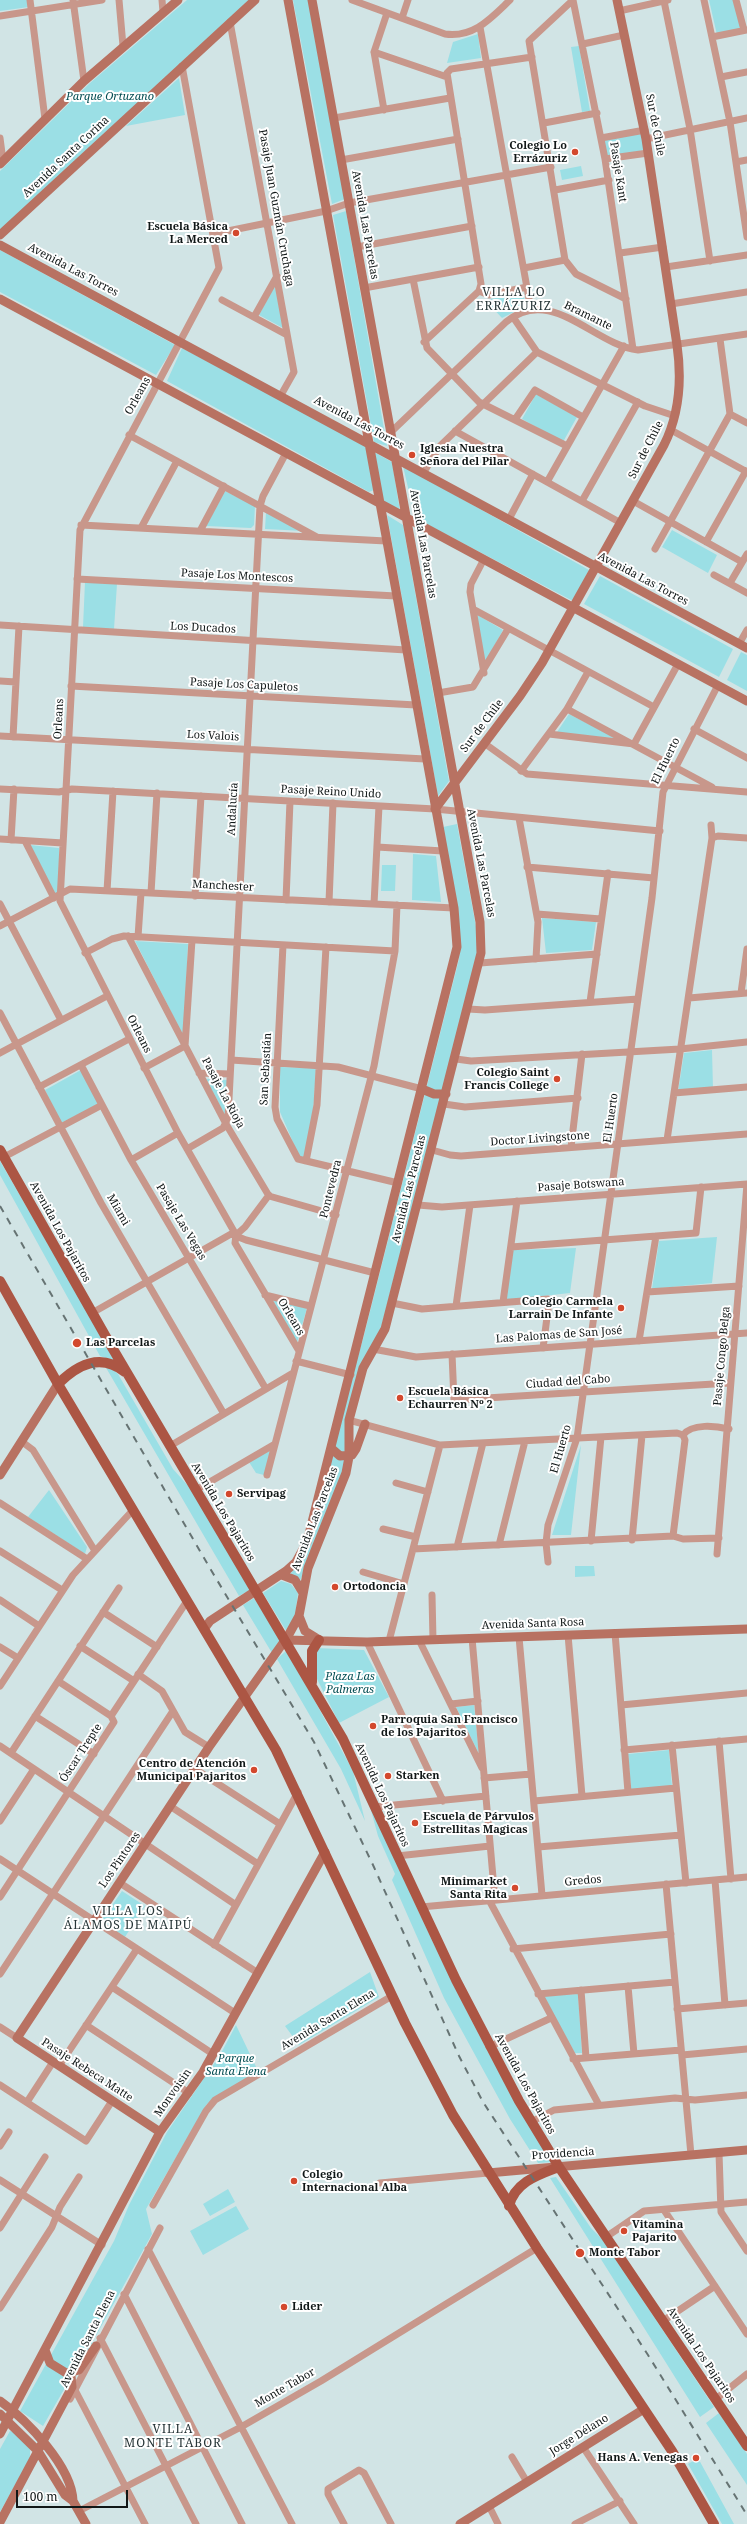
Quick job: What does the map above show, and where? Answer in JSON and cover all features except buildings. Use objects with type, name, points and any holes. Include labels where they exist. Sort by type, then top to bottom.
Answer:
[{"type":"main road","name":"Avenida Los Pajaritos","points":[[2,1153],[128,1375],[312,1684],[353,1760],[421,1907],[489,2047],[531,2122],[559,2167],[747,2446]]},
{"type":"main road","points":[[0,1281],[58,1384],[276,1750],[298,1792],[392,1996],[435,2083],[509,2206],[684,2469],[714,2524]]},
{"type":"main road","points":[[58,1384],[71,1372],[93,1362],[111,1363],[128,1375]]},
{"type":"main road","points":[[312,1684],[312,1651],[319,1640]]},
{"type":"main road","points":[[509,2206],[514,2193],[523,2183],[559,2167]]},
{"type":"street","points":[[30,0],[45,119]]},
{"type":"street","points":[[0,16],[74,2],[102,0]]},
{"type":"street","points":[[119,0],[123,46]]},
{"type":"street","points":[[162,0],[163,12]]},
{"type":"street","points":[[1,162],[84,81],[178,0]]},
{"type":"street","name":"Avenida Santa Corina","points":[[0,235],[255,0]]},
{"type":"street","name":"Avenida Las Parcelas","points":[[204,1629],[210,1621],[282,1574],[296,1562],[307,1542],[351,1375],[375,1273],[456,960],[457,947],[454,908],[288,0]]},
{"type":"street","name":"Avenida Las Parcelas","points":[[244,1697],[286,1640],[299,1616],[308,1568],[343,1483],[350,1457],[350,1420],[363,1368],[385,1329],[480,963],[482,939],[312,0]]},
{"type":"street","points":[[352,0],[452,35],[469,33],[480,27],[510,0]]},
{"type":"street","points":[[402,18],[408,0]]},
{"type":"street","points":[[573,0],[529,41],[544,123],[565,260],[576,274],[626,299]]},
{"type":"street","name":"Pasaje Kant","points":[[573,0],[602,138],[633,350]]},
{"type":"street","name":"Sur de Chile","points":[[435,809],[528,686],[633,501],[671,430],[676,416],[680,378],[666,267],[645,134],[617,0]]},
{"type":"street","points":[[619,10],[666,0],[690,130],[710,260]]},
{"type":"street","points":[[704,0],[730,122],[744,201],[747,237]]},
{"type":"street","points":[[712,37],[745,30],[736,0]]},
{"type":"street","points":[[74,2],[84,81]]},
{"type":"street","points":[[384,110],[374,52],[387,13]]},
{"type":"street","name":"Pasaje Juan Guzmán Cruchaga","points":[[230,22],[268,223],[294,372],[281,396]]},
{"type":"street","points":[[480,27],[532,310]]},
{"type":"street","points":[[583,44],[624,35]]},
{"type":"street","points":[[374,52],[446,77]]},
{"type":"street","points":[[424,342],[479,291],[481,284],[458,139],[446,77],[448,71],[451,69],[532,58]]},
{"type":"street","name":"Orleans","points":[[182,66],[214,234],[218,271],[81,525],[63,843],[58,896],[85,953],[178,1133],[236,1235],[235,1243],[299,1350]]},
{"type":"street","points":[[721,77],[747,72]]},
{"type":"street","points":[[334,118],[450,98]]},
{"type":"street","points":[[544,123],[597,114]]},
{"type":"street","points":[[602,138],[690,130],[747,118]]},
{"type":"street","points":[[0,138],[1,162]]},
{"type":"street","points":[[341,160],[458,139]]},
{"type":"street","points":[[605,159],[648,153]]},
{"type":"street","points":[[736,162],[747,160]]},
{"type":"street","points":[[214,234],[326,211],[349,203],[551,167]]},
{"type":"street","points":[[555,190],[609,180]]},
{"type":"street","points":[[357,247],[472,226]]},
{"type":"street","name":"Avenida Las Torres","points":[[0,244],[395,456],[743,646]]},
{"type":"street","points":[[620,253],[663,247]]},
{"type":"street","points":[[666,267],[747,255]]},
{"type":"street","points":[[524,268],[565,260]]},
{"type":"street","points":[[364,288],[479,267]]},
{"type":"street","points":[[254,317],[277,276]]},
{"type":"street","points":[[413,279],[424,342],[427,348],[479,402],[516,418],[567,446]]},
{"type":"street","points":[[479,291],[489,295],[527,286]]},
{"type":"street","points":[[671,304],[747,292]]},
{"type":"street","points":[[0,299],[574,607],[747,702]]},
{"type":"street","points":[[222,300],[288,335]]},
{"type":"street","name":"Bramante","points":[[390,432],[513,317],[532,310],[553,312],[633,350]]},
{"type":"street","points":[[513,317],[537,352],[603,383],[638,402],[658,411],[676,416]]},
{"type":"street","points":[[633,350],[747,334]]},
{"type":"street","points":[[655,549],[730,414],[720,338]]},
{"type":"street","points":[[547,482],[624,346]]},
{"type":"street","points":[[424,472],[436,451],[537,352]]},
{"type":"street","points":[[516,418],[535,390],[583,417]]},
{"type":"street","points":[[582,501],[638,402]]},
{"type":"street","points":[[730,414],[746,422]]},
{"type":"street","points":[[671,430],[746,472],[706,542]]},
{"type":"street","points":[[455,431],[621,522]]},
{"type":"street","points":[[129,435],[318,538]]},
{"type":"street","name":"Andalucía","points":[[226,1124],[240,898],[260,506],[262,496],[286,453]]},
{"type":"street","points":[[141,528],[177,461]]},
{"type":"street","points":[[508,519],[533,474]]},
{"type":"street","points":[[200,531],[224,486]]},
{"type":"street","points":[[633,501],[742,562]]},
{"type":"street","points":[[81,525],[386,541]]},
{"type":"street","points":[[730,583],[747,554]]},
{"type":"street","points":[[484,559],[470,588],[484,673]]},
{"type":"street","points":[[714,575],[747,593]]},
{"type":"street","name":"Pasaje Los Montescos","points":[[77,579],[256,587],[396,596]]},
{"type":"street","points":[[473,609],[654,707]]},
{"type":"street","name":"Los Ducados","points":[[0,625],[253,642],[406,650]]},
{"type":"street","points":[[13,737],[19,626]]},
{"type":"street","points":[[438,693],[473,687],[484,673],[508,629]]},
{"type":"street","points":[[743,646],[747,630]]},
{"type":"street","points":[[634,744],[678,664]]},
{"type":"street","points":[[521,770],[567,709],[588,672]]},
{"type":"street","points":[[0,681],[16,682]]},
{"type":"street","name":"Pasaje Los Capuletos","points":[[71,686],[416,705]]},
{"type":"street","name":"El Huerto","points":[[548,1562],[546,1543],[548,1525],[577,1438],[584,1392],[631,1052],[665,784],[718,686]]},
{"type":"street","points":[[567,709],[716,789]]},
{"type":"street","points":[[694,729],[747,758]]},
{"type":"street","points":[[548,734],[634,744]]},
{"type":"street","name":"Los Valois","points":[[0,736],[426,759]]},
{"type":"street","points":[[484,743],[527,774],[665,784],[747,792]]},
{"type":"street","name":"Pasaje Reino Unido","points":[[0,788],[157,793],[435,809],[459,813],[660,831]]},
{"type":"street","points":[[11,840],[14,789]]},
{"type":"street","points":[[107,891],[113,791]]},
{"type":"street","points":[[151,893],[157,793]]},
{"type":"street","points":[[195,896],[201,796]]},
{"type":"street","points":[[286,900],[290,801]]},
{"type":"street","points":[[330,902],[333,803]]},
{"type":"street","points":[[374,904],[379,806]]},
{"type":"street","points":[[519,818],[537,914],[539,938],[536,959]]},
{"type":"street","points":[[667,1140],[712,838],[711,825]]},
{"type":"street","points":[[712,838],[716,836],[747,838]]},
{"type":"street","points":[[0,839],[63,843]]},
{"type":"street","points":[[24,841],[58,896]]},
{"type":"street","points":[[377,847],[443,851]]},
{"type":"street","points":[[527,867],[654,878]]},
{"type":"street","points":[[590,1002],[608,873]]},
{"type":"street","name":"Manchester","points":[[0,926],[70,890],[454,908]]},
{"type":"street","points":[[138,937],[141,893]]},
{"type":"street","points":[[0,904],[61,1020]]},
{"type":"street","name":"Pontevedra","points":[[267,1475],[310,1306],[324,1260],[372,1076],[395,951],[397,905]]},
{"type":"street","points":[[537,914],[602,919]]},
{"type":"street","points":[[85,953],[112,939],[128,936],[395,951]]},
{"type":"street","name":"Pasaje La Rioja","points":[[128,936],[226,1124],[268,1195]]},
{"type":"street","points":[[144,1068],[185,1046],[192,940]]},
{"type":"street","name":"San Sebastián","points":[[282,945],[276,1116],[296,1156],[306,1161],[398,1183]]},
{"type":"street","points":[[306,1161],[317,1110],[326,947]]},
{"type":"street","points":[[689,998],[744,993],[747,949]]},
{"type":"street","points":[[480,963],[596,954]]},
{"type":"street","points":[[0,1053],[107,996]]},
{"type":"street","points":[[468,1008],[485,1010],[638,999]]},
{"type":"street","name":"Miami","points":[[0,1012],[60,1127],[224,1414]]},
{"type":"street","points":[[39,1087],[129,1039]]},
{"type":"street","points":[[456,1059],[471,1061],[631,1052],[680,1049],[747,1042]]},
{"type":"street","points":[[571,1148],[582,1054]]},
{"type":"street","points":[[231,1060],[338,1067],[422,1089],[434,1094],[446,1094]]},
{"type":"street","name":"Pasaje Las Vegas","points":[[81,1065],[131,1160],[189,1256],[266,1389]]},
{"type":"street","points":[[199,1073],[230,1074]]},
{"type":"street","points":[[674,1093],[747,1087]]},
{"type":"street","points":[[444,1104],[465,1107],[578,1098]]},
{"type":"street","points":[[2,1153],[60,1127],[102,1105]]},
{"type":"street","points":[[187,1149],[226,1124]]},
{"type":"street","points":[[131,1160],[178,1133]]},
{"type":"street","name":"Doctor Livingstone","points":[[432,1150],[455,1156],[747,1134]]},
{"type":"street","name":"Pasaje Botswana","points":[[418,1205],[438,1207],[470,1205],[747,1184]]},
{"type":"street","name":"Pasaje Congo Belga","points":[[717,1554],[729,1429],[730,1383],[747,1184]]},
{"type":"street","points":[[511,1247],[696,1233],[701,1187]]},
{"type":"street","points":[[92,1313],[225,1236],[236,1235],[245,1228],[268,1195],[272,1198],[336,1215]]},
{"type":"street","points":[[504,1302],[517,1201]]},
{"type":"street","points":[[456,1306],[470,1205]]},
{"type":"street","points":[[236,1235],[243,1240],[375,1273]]},
{"type":"street","points":[[639,1341],[656,1236]]},
{"type":"street","points":[[647,1292],[739,1286]]},
{"type":"street","points":[[265,1295],[310,1306]]},
{"type":"street","points":[[392,1303],[418,1309],[549,1299],[543,1348]]},
{"type":"street","name":"Las Palomas de San José","points":[[373,1349],[406,1357],[747,1333]]},
{"type":"street","points":[[359,1342],[365,1347],[373,1349]]},
{"type":"street","name":"Ciudad del Cabo","points":[[452,1354],[454,1400],[730,1383]]},
{"type":"street","points":[[296,1361],[351,1375]]},
{"type":"street","points":[[170,1446],[293,1372]]},
{"type":"street","points":[[0,1475],[58,1384]]},
{"type":"street","points":[[350,1420],[440,1445],[677,1433],[683,1434],[691,1428],[714,1427],[729,1429]]},
{"type":"street","points":[[332,1449],[340,1456],[350,1457],[356,1449],[365,1424]]},
{"type":"street","points":[[673,1536],[685,1440],[683,1434]]},
{"type":"street","points":[[632,1540],[642,1435]]},
{"type":"street","points":[[591,1541],[601,1437]]},
{"type":"street","points":[[22,1441],[33,1450],[95,1551]]},
{"type":"street","points":[[500,1545],[525,1441]]},
{"type":"street","points":[[457,1547],[483,1443]]},
{"type":"street","points":[[196,1490],[275,1444]]},
{"type":"street","points":[[389,1641],[440,1445]]},
{"type":"street","points":[[396,1483],[428,1492]]},
{"type":"street","points":[[0,1503],[87,1559]]},
{"type":"street","points":[[0,1686],[62,1590],[87,1559],[133,1510]]},
{"type":"street","points":[[383,1529],[416,1537]]},
{"type":"street","points":[[413,1549],[632,1540],[673,1536],[683,1539],[719,1538]]},
{"type":"street","points":[[0,1551],[62,1590]]},
{"type":"street","points":[[363,1572],[404,1584]]},
{"type":"street","points":[[282,1574],[295,1580],[303,1594]]},
{"type":"street","points":[[11,1753],[119,1588]]},
{"type":"street","points":[[432,1595],[433,1640]]},
{"type":"street","points":[[0,1600],[39,1626]]},
{"type":"street","name":"Óscar Trepte","points":[[0,1897],[113,1725],[111,1716],[187,1601]]},
{"type":"street","points":[[103,1612],[157,1647]]},
{"type":"street","points":[[299,1616],[305,1631],[319,1640]]},
{"type":"street","name":"Avenida Santa Rosa","points":[[286,1640],[367,1642],[747,1629]]},
{"type":"street","points":[[615,1633],[628,1792]]},
{"type":"street","points":[[568,1635],[582,1796]]},
{"type":"street","points":[[519,1637],[542,1895]]},
{"type":"street","points":[[472,1638],[490,1846],[492,1900],[514,1949],[598,2105]]},
{"type":"street","points":[[419,1640],[484,1775]]},
{"type":"street","points":[[367,1642],[443,1801]]},
{"type":"street","points":[[80,1646],[134,1681]]},
{"type":"street","points":[[0,1647],[18,1658]]},
{"type":"street","points":[[138,1674],[160,1689],[185,1732],[210,1747]]},
{"type":"street","points":[[58,1681],[111,1716]]},
{"type":"street","points":[[620,1704],[747,1693]]},
{"type":"street","name":"Los Pintores","points":[[17,2038],[244,1697]]},
{"type":"street","points":[[451,1704],[478,1701]]},
{"type":"street","points":[[0,1974],[173,1711]]},
{"type":"street","points":[[35,1716],[94,1754]]},
{"type":"street","points":[[624,1750],[747,1739]]},
{"type":"street","points":[[719,1741],[731,1879]]},
{"type":"street","points":[[672,1745],[686,1883]]},
{"type":"street","points":[[0,1746],[236,1905]]},
{"type":"street","points":[[0,1821],[34,1769]]},
{"type":"street","points":[[195,1769],[280,1824]]},
{"type":"street","points":[[484,1775],[532,1774]]},
{"type":"street","points":[[534,1801],[676,1788]]},
{"type":"street","points":[[214,1945],[298,1792]]},
{"type":"street","points":[[374,1807],[486,1796]]},
{"type":"street","points":[[170,1806],[258,1864]]},
{"type":"street","points":[[538,1847],[681,1834]]},
{"type":"street","points":[[397,1856],[490,1846]]},
{"type":"street","name":"Monvoisin","points":[[45,2350],[102,2245],[160,2132],[189,2093],[213,2054],[325,1852]]},
{"type":"street","points":[[0,1859],[236,2014]]},
{"type":"street","name":"Gredos","points":[[421,1907],[747,1877]]},
{"type":"street","points":[[715,1880],[725,2005]]},
{"type":"street","points":[[120,1883],[258,1974]]},
{"type":"street","points":[[666,1884],[691,2155]]},
{"type":"street","points":[[514,1949],[671,1934]]},
{"type":"street","points":[[27,2102],[86,2026],[137,1949]]},
{"type":"street","points":[[538,1994],[675,1982]]},
{"type":"street","points":[[628,1986],[634,2054]]},
{"type":"street","points":[[112,1987],[213,2054]]},
{"type":"street","points":[[581,1990],[586,2058]]},
{"type":"street","name":"Avenida Santa Elena","points":[[153,2205],[206,2111],[215,2100],[392,1996]]},
{"type":"street","points":[[677,2009],[747,2003]]},
{"type":"street","points":[[489,2047],[551,2018]]},
{"type":"street","points":[[86,2026],[189,2093]]},
{"type":"street","name":"Pasaje Rebeca Matte","points":[[0,2027],[160,2132]]},
{"type":"street","points":[[574,2059],[634,2054],[747,2049]]},
{"type":"street","points":[[0,2085],[86,2141],[112,2101]]},
{"type":"street","points":[[531,2122],[554,2110],[675,2098],[686,2099],[747,2095]]},
{"type":"street","points":[[0,2146],[9,2132]]},
{"type":"street","name":"Providencia","points":[[380,2183],[488,2173],[511,2169],[559,2167],[747,2150]]},
{"type":"street","points":[[718,2153],[720,2205],[722,2214],[747,2251]]},
{"type":"street","points":[[0,2228],[45,2156]]},
{"type":"street","points":[[0,2308],[79,2177]]},
{"type":"street","points":[[0,2180],[102,2245]]},
{"type":"street","points":[[606,2237],[641,2213],[747,2202]]},
{"type":"street","points":[[664,2210],[747,2334]]},
{"type":"street","name":"Avenida Santa Elena","points":[[0,2522],[64,2404],[75,2390],[93,2357],[98,2342],[160,2228]]},
{"type":"street","name":"Monte Tabor","points":[[79,2511],[203,2447],[268,2411],[327,2377],[537,2248]]},
{"type":"street","points":[[148,2249],[292,2524]]},
{"type":"street","points":[[663,2321],[715,2286]]},
{"type":"street","points":[[124,2294],[242,2524]]},
{"type":"street","points":[[68,2373],[79,2370],[98,2342],[196,2524]]},
{"type":"street","points":[[45,2350],[47,2358],[52,2365],[68,2373],[73,2384],[64,2404]]},
{"type":"street","points":[[0,2434],[4,2417],[13,2410],[45,2350]]},
{"type":"street","points":[[34,2370],[52,2365]]},
{"type":"street","points":[[716,2399],[747,2374]]},
{"type":"street","points":[[75,2390],[145,2524]]},
{"type":"street","points":[[0,2401],[13,2410],[44,2440],[73,2491],[73,2501]]},
{"type":"street","name":"Jorge Délano","points":[[460,2524],[644,2409]]},
{"type":"street","points":[[4,2417],[38,2451],[65,2495],[73,2501],[86,2524]]},
{"type":"street","points":[[583,2447],[634,2524]]},
{"type":"street","points":[[512,2457],[527,2482]]},
{"type":"street","points":[[344,2524],[328,2494],[328,2489],[357,2471],[361,2471],[391,2524]]},
{"type":"street","points":[[575,2524],[620,2501]]},
{"type":"street","points":[[489,2506],[498,2524]]},
{"type":"green space","points":[[0,0],[28,0],[29,7],[0,11]]},
{"type":"green space","name":"Parque Ortuzano","points":[[187,0],[249,0],[0,231],[0,171],[90,83]]},
{"type":"green space","points":[[293,0],[308,0],[345,199],[332,204]]},
{"type":"green space","points":[[709,0],[734,0],[741,28],[717,35]]},
{"type":"green space","points":[[478,34],[481,58],[447,63],[453,42]]},
{"type":"green space","points":[[579,46],[590,111],[582,112],[571,47]]},
{"type":"green space","points":[[179,78],[185,115],[126,126]]},
{"type":"green space","points":[[642,133],[645,150],[607,157],[604,139]]},
{"type":"green space","points":[[581,166],[583,176],[562,180],[560,170]]},
{"type":"green space","points":[[346,211],[387,446],[374,442],[333,215]]},
{"type":"green space","points":[[0,250],[175,345],[156,375],[0,292]]},
{"type":"green space","points":[[275,285],[283,328],[259,315]]},
{"type":"green space","points":[[523,293],[526,306],[502,318],[485,300]]},
{"type":"green space","points":[[182,348],[366,446],[374,490],[369,492],[167,381]]},
{"type":"green space","points":[[536,394],[577,417],[563,442],[522,419]]},
{"type":"green space","points":[[374,452],[392,462],[400,511],[381,501]]},
{"type":"green space","points":[[403,466],[589,570],[573,601],[415,518]]},
{"type":"green space","points":[[225,491],[255,506],[254,525],[251,528],[206,526]]},
{"type":"green space","points":[[266,512],[304,531],[265,529]]},
{"type":"green space","points":[[387,515],[403,525],[449,781],[438,796]]},
{"type":"green space","points":[[672,530],[717,555],[708,573],[662,547]]},
{"type":"green space","points":[[600,576],[733,649],[719,677],[584,604]]},
{"type":"green space","points":[[85,582],[117,584],[114,629],[83,627]]},
{"type":"green space","points":[[476,614],[503,630],[485,663]]},
{"type":"green space","points":[[741,652],[747,655],[747,691],[727,680]]},
{"type":"green space","points":[[569,714],[618,739],[557,732]]},
{"type":"green space","points":[[457,824],[477,932],[477,955],[379,1336],[361,1364],[345,1469],[300,1581],[290,1574],[297,1566],[363,1339],[459,959],[460,946],[443,827]]},
{"type":"green space","points":[[30,845],[59,848],[59,894],[56,895]]},
{"type":"green space","points":[[413,854],[436,856],[441,902],[412,900]]},
{"type":"green space","points":[[382,865],[396,865],[395,891],[381,891]]},
{"type":"green space","points":[[542,918],[596,922],[592,950],[546,953]]},
{"type":"green space","points":[[135,941],[188,944],[184,1037]]},
{"type":"green space","points":[[712,1050],[713,1089],[678,1092],[684,1053]]},
{"type":"green space","points":[[280,1067],[316,1068],[313,1115],[304,1158],[299,1156],[280,1112]]},
{"type":"green space","points":[[81,1070],[100,1104],[61,1123],[45,1090]]},
{"type":"green space","points":[[206,1079],[228,1080],[226,1117]]},
{"type":"green space","points":[[0,1161],[116,1362],[100,1356],[0,1175]]},
{"type":"green space","points":[[717,1237],[712,1283],[652,1289],[659,1241]]},
{"type":"green space","points":[[576,1248],[570,1293],[506,1300],[513,1250]]},
{"type":"green space","points":[[272,1299],[307,1308],[297,1343]]},
{"type":"green space","points":[[105,1366],[111,1367],[118,1374],[173,1469],[191,1489],[250,1590],[239,1596]]},
{"type":"green space","points":[[581,1445],[571,1535],[552,1535]]},
{"type":"green space","points":[[271,1448],[264,1475],[256,1473],[249,1462]]},
{"type":"green space","points":[[49,1490],[87,1547],[85,1554],[28,1517]]},
{"type":"green space","points":[[575,1566],[594,1566],[595,1576],[575,1577]]},
{"type":"green space","points":[[281,1581],[291,1584],[298,1593],[295,1617],[287,1632],[263,1593]]},
{"type":"green space","points":[[254,1598],[281,1640],[272,1653],[243,1605]]},
{"type":"green space","name":"Plaza Las Palmeras","points":[[316,1648],[364,1650],[389,1697],[339,1723],[316,1677]]},
{"type":"green space","points":[[287,1650],[353,1771],[365,1821],[341,1769],[277,1659]]},
{"type":"green space","points":[[474,1705],[479,1754],[456,1707]]},
{"type":"green space","points":[[669,1750],[672,1786],[631,1790],[628,1754]]},
{"type":"green space","points":[[369,1803],[432,1941],[477,2031],[526,2119],[553,2162],[538,2163],[510,2119],[444,1998],[392,1880],[395,1874],[378,1836]]},
{"type":"green space","points":[[122,1891],[145,1906],[125,1937],[101,1921]]},
{"type":"green space","points":[[370,1972],[379,1997],[299,2045],[285,2026]]},
{"type":"green space","points":[[578,1994],[582,2053],[575,2053],[543,1996]]},
{"type":"green space","name":"Parque Santa Elena","points":[[236,2025],[258,2071],[207,2104],[146,2209],[152,2234],[80,2365],[63,2377],[66,2386],[43,2426],[20,2411],[114,2241],[129,2205],[167,2132],[220,2055]]},
{"type":"green space","points":[[556,2177],[591,2228],[602,2239],[714,2407],[700,2417],[550,2178]]},
{"type":"green space","points":[[228,2189],[235,2202],[210,2216],[203,2204]]},
{"type":"green space","points":[[236,2206],[249,2229],[203,2255],[190,2231]]},
{"type":"green space","points":[[719,2413],[747,2454],[747,2485],[706,2423]]},
{"type":"green space","points":[[10,2431],[14,2432],[30,2448],[30,2458],[0,2512],[0,2449]]},
{"type":"green space","points":[[698,2458],[734,2524],[722,2524],[688,2464]]},
{"type":"railway","points":[[0,1206],[211,1570],[314,1742],[373,1865],[459,2056],[483,2102],[648,2355],[747,2515]]},
{"type":"place","name":"Colegio Lo Errázuriz","points":[[575,152]]},
{"type":"place","name":"Escuela Básica La Merced","points":[[236,233]]},
{"type":"place","name":"Iglesia Nuestra Señora del Pilar","points":[[412,455]]},
{"type":"place","name":"Colegio Saint Francis College","points":[[557,1079]]},
{"type":"place","name":"Colegio Carmela Larrain De Infante","points":[[621,1308]]},
{"type":"place","name":"Las Parcelas","points":[[77,1343]]},
{"type":"place","name":"Escuela Básica Echaurren Nº 2","points":[[400,1398]]},
{"type":"place","name":"Servipag","points":[[229,1494]]},
{"type":"place","name":"Ortodoncia","points":[[335,1587]]},
{"type":"place","name":"Parroquia San Francisco de los Pajaritos","points":[[373,1726]]},
{"type":"place","name":"Centro de Atención Municipal Pajaritos","points":[[254,1770]]},
{"type":"place","name":"Starken","points":[[388,1776]]},
{"type":"place","name":"Escuela de Párvulos Estrellitas Magicas","points":[[415,1823]]},
{"type":"place","name":"Minimarket Santa Rita","points":[[515,1888]]},
{"type":"place","name":"Colegio Internacional Alba","points":[[294,2181]]},
{"type":"place","name":"Vitamina Pajarito","points":[[624,2231]]},
{"type":"place","name":"Monte Tabor","points":[[580,2253]]},
{"type":"place","name":"Lider","points":[[284,2307]]},
{"type":"place","name":"Hans A. Venegas","points":[[696,2458]]},
{"type":"district","name":"VILLA LO ERRÁZURIZ","points":[[514,300]]},
{"type":"district","name":"VILLA LOS ÁLAMOS DE MAIPÚ","points":[[128,1919]]},
{"type":"district","name":"VILLA MONTE TABOR","points":[[173,2437]]}]
